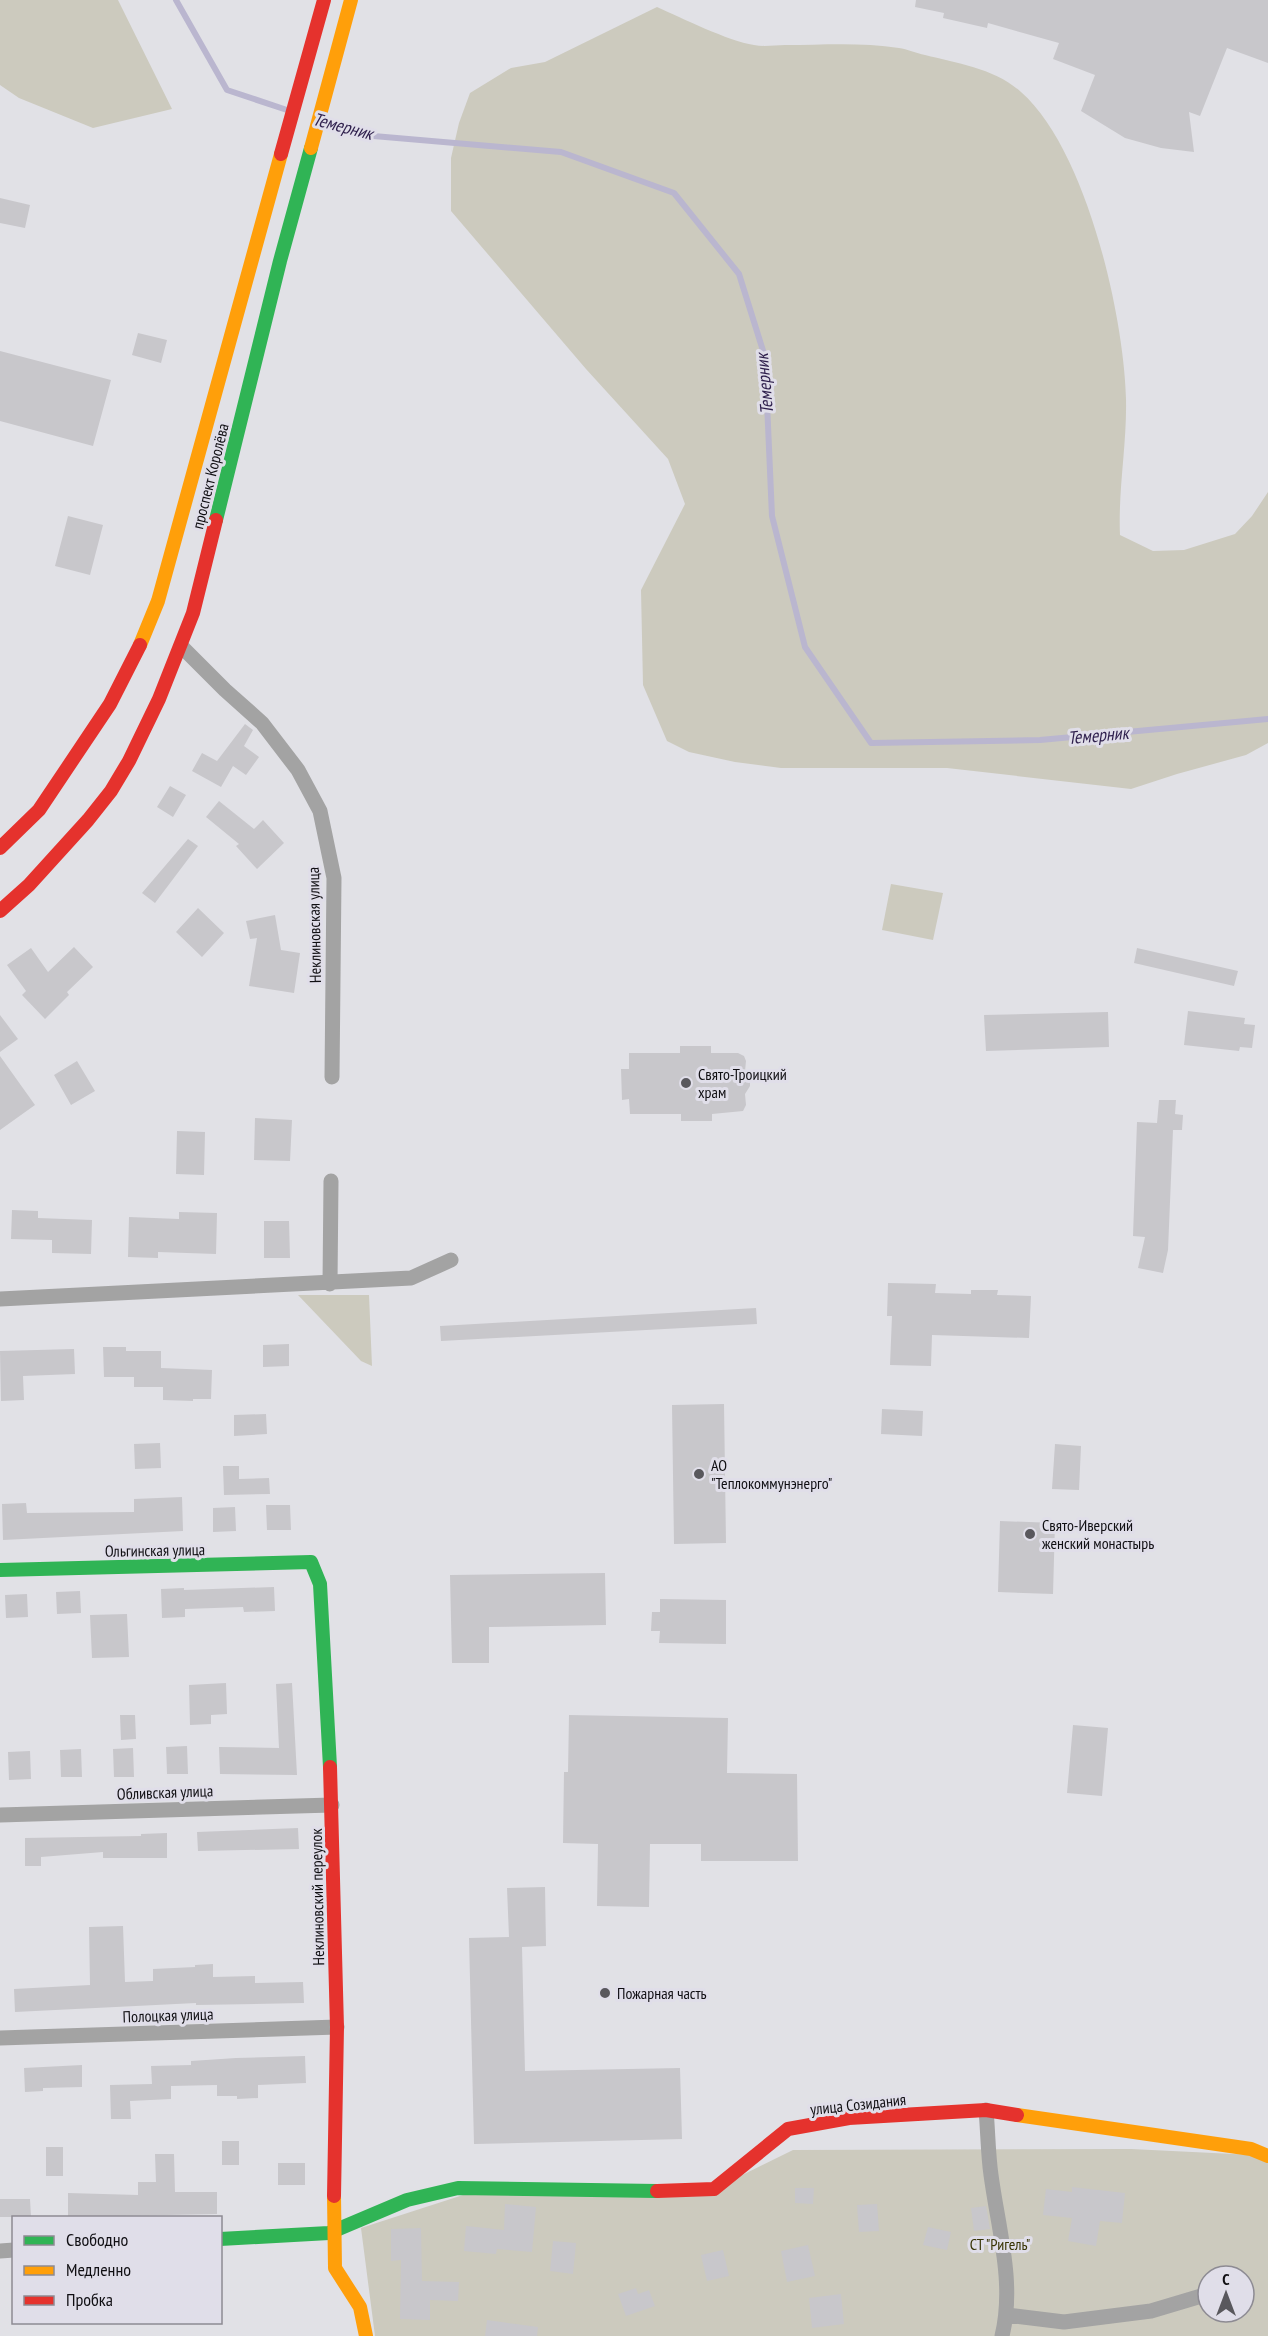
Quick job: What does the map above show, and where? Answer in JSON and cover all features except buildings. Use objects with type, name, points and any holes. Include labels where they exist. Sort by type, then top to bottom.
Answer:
[{"type":"street","name":"проспект Королёва","points":[[0,848],[39,810],[110,704],[145,635],[158,601],[324,0]]},
{"type":"street","name":"проспект Королёва","points":[[0,911],[30,886],[116,783],[151,718],[181,646],[193,613],[280,261],[351,0]]},
{"type":"street","name":"Неклиновская улица","points":[[181,646],[262,723],[298,770],[320,811],[334,878],[332,1077]]},
{"type":"street","points":[[330,1284],[331,1181]]},
{"type":"street","points":[[0,1299],[330,1284],[411,1278],[451,1260]]},
{"type":"street","name":"Ольгинская улица","points":[[0,1570],[311,1562]]},
{"type":"street","name":"Неклиновский переулок","points":[[311,1562],[320,1584],[332,1805],[336,2027],[333,2232],[335,2268],[360,2307],[366,2336]]},
{"type":"street","name":"Обливская улица","points":[[0,1815],[332,1805]]},
{"type":"street","name":"Полоцкая улица","points":[[0,2038],[336,2027]]},
{"type":"street","points":[[986,2110],[991,2172],[1008,2290],[1007,2315],[1002,2336]]},
{"type":"street","name":"улица Созидания","points":[[222,2239],[333,2232],[407,2200],[458,2187],[554,2191],[714,2189],[788,2129],[849,2118],[986,2110],[1251,2149],[1268,2156]]},
{"type":"street","points":[[1007,2315],[1064,2322],[1151,2311],[1196,2298]]},
{"type":"green space","points":[[0,0],[118,0],[172,109],[93,128],[19,98],[0,85]]},
{"type":"green space","points":[[657,7],[743,43],[766,46],[842,44],[885,46],[963,64],[988,72],[1011,84],[1044,118],[1065,152],[1082,192],[1097,235],[1118,324],[1126,399],[1120,535],[1153,551],[1184,550],[1235,534],[1252,516],[1268,492],[1268,743],[1246,755],[1131,789],[947,768],[781,768],[735,762],[689,752],[667,741],[643,685],[641,590],[685,504],[668,459],[586,369],[451,211],[451,158],[459,123],[470,93],[511,68],[545,62]]},
{"type":"green space","points":[[891,884],[943,893],[933,940],[882,930]]},
{"type":"green space","points":[[298,1295],[369,1295],[372,1366],[361,1361]]},
{"type":"green space","name":"СТ \"Ригель\"","points":[[1131,2149],[1254,2155],[1268,2161],[1268,2336],[375,2336],[361,2228],[463,2195],[714,2189],[793,2150]]},
{"type":"waterway","name":"Темерник","points":[[176,0],[227,90],[287,110]]},
{"type":"waterway","name":"Темерник","points":[[322,122],[362,135],[561,152],[674,193],[739,274],[765,357],[772,516],[805,647],[871,743],[1040,740],[1268,719]]},
{"type":"traffic: fast","points":[[216,520],[280,261],[311,148]]},
{"type":"traffic: fast","points":[[0,1570],[311,1562],[320,1584],[330,1767]]},
{"type":"traffic: fast","points":[[222,2239],[329,2233],[407,2200],[458,2188],[657,2191]]},
{"type":"traffic: slow","points":[[311,148],[351,0]]},
{"type":"traffic: slow","points":[[140,645],[158,601],[281,154]]},
{"type":"traffic: slow","points":[[1017,2115],[1251,2149],[1268,2156]]},
{"type":"traffic: slow","points":[[334,2196],[335,2268],[360,2307],[366,2336]]},
{"type":"traffic: jam","points":[[281,154],[324,0]]},
{"type":"traffic: jam","points":[[0,911],[29,885],[88,820],[111,791],[129,761],[159,699],[193,613],[216,520]]},
{"type":"traffic: jam","points":[[0,848],[39,810],[110,704],[140,645]]},
{"type":"traffic: jam","points":[[330,1767],[337,2027],[334,2196]]},
{"type":"traffic: jam","points":[[657,2191],[714,2189],[788,2129],[849,2118],[986,2110],[1017,2115]]},
{"type":"place","name":"Свято-Троицкий храм","points":[[686,1083]]},
{"type":"place","name":"АО \"Теплокоммунэнерго\"","points":[[699,1474]]},
{"type":"place","name":"Свято-Иверский женский монастырь","points":[[1030,1534]]},
{"type":"place","name":"Пожарная часть","points":[[605,1993]]}]
